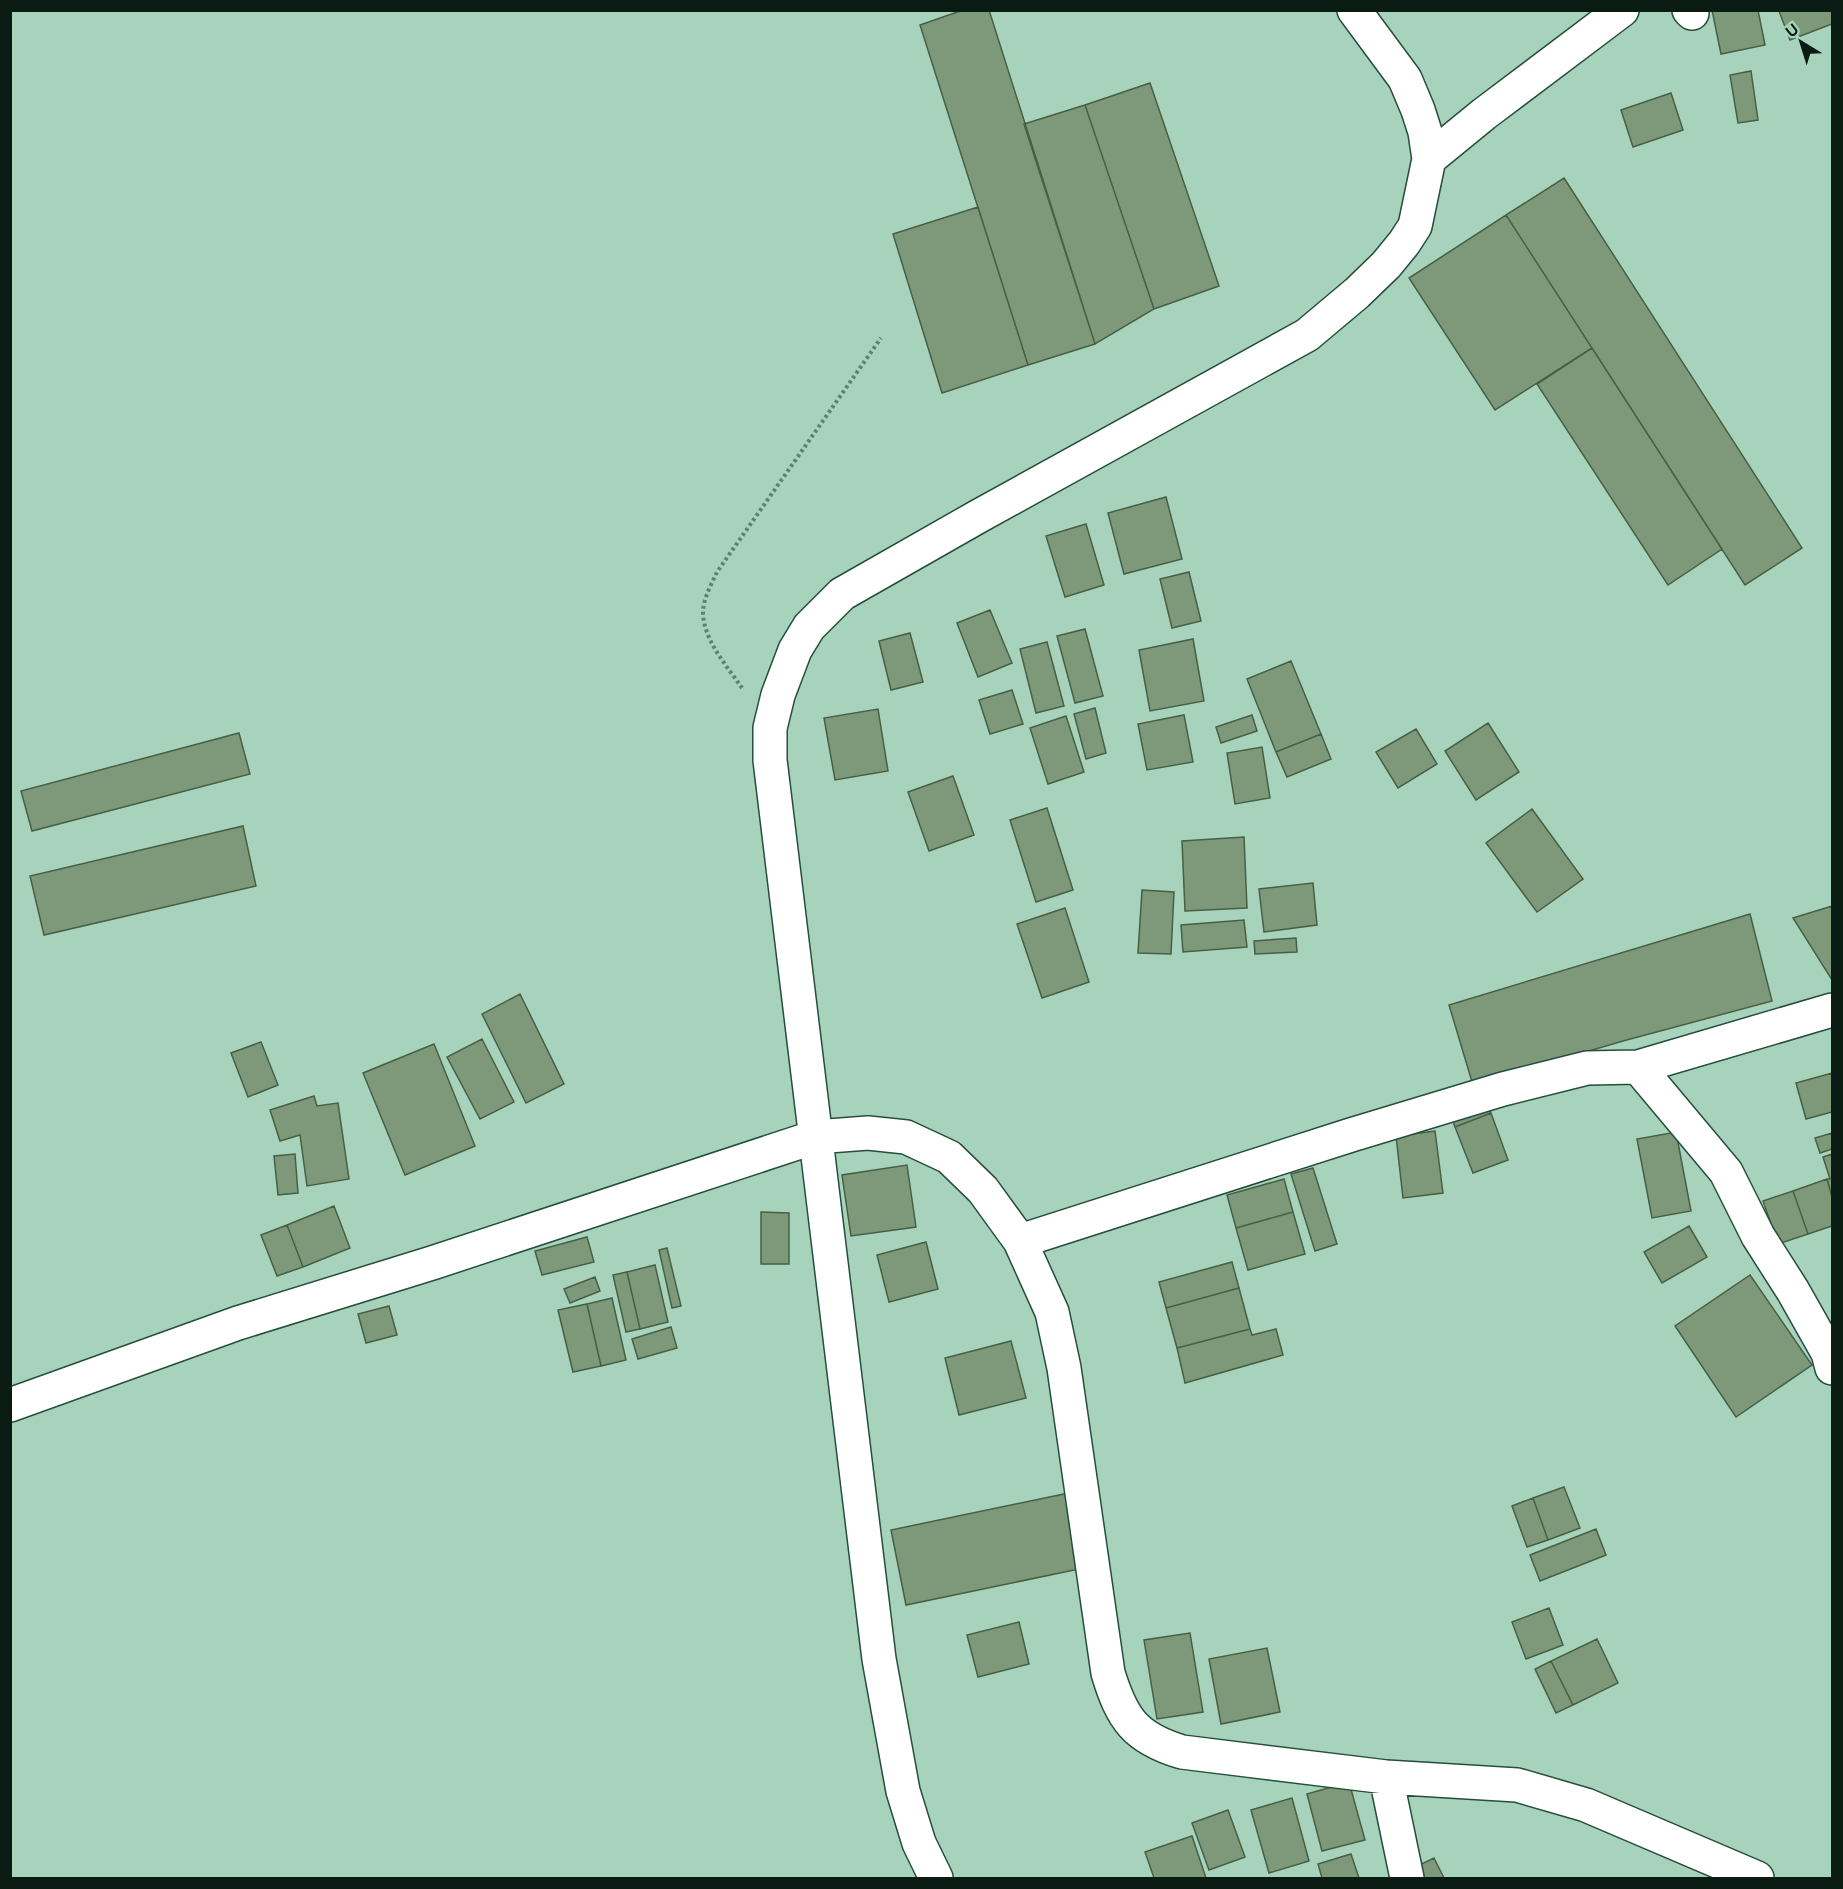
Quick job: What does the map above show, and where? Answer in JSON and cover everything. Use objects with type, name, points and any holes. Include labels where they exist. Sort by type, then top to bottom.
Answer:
[{"type":"street","points":[[936,1878],[919,1843],[903,1791],[879,1659],[770,760],[770,728],[778,695],[795,650],[809,627],[842,594],[1307,335],[1332,316],[1386,265],[1404,243],[1415,226],[1429,159],[1422,121],[1405,79],[1353,10]]},
{"type":"street","points":[[1429,159],[1484,114],[1622,10]]},
{"type":"street","points":[[1020,1241],[1503,1089],[1587,1068],[1638,1067],[1833,1010]]},
{"type":"street","points":[[1638,1067],[1726,1173],[1758,1236],[1828,1353],[1833,1368]]},
{"type":"street","points":[[10,1405],[238,1323],[432,1263],[815,1137],[868,1133],[906,1137],[949,1156],[983,1190],[1020,1241],[1052,1312],[1064,1368],[1108,1673],[1115,1699],[1127,1719],[1139,1732],[1159,1745],[1182,1752],[1386,1777],[1517,1785],[1586,1805],[1756,1878]]},
{"type":"street","points":[[1386,1777],[1407,1878]]},
{"type":"path","points":[[770,728],[719,655],[706,631],[703,612],[706,596],[717,572],[881,338]]},
{"type":"building","points":[[963,10],[989,10],[1095,344],[1028,365],[920,25]]},
{"type":"building","points":[[1712,10],[1758,10],[1765,45],[1721,54]]},
{"type":"building","points":[[1832,10],[1832,24],[1790,40],[1779,11]]},
{"type":"building","points":[[1751,71],[1758,120],[1738,123],[1730,75]]},
{"type":"building","points":[[1150,83],[1219,286],[1154,309],[1085,105]]},
{"type":"building","points":[[1671,93],[1683,130],[1633,147],[1621,110]]},
{"type":"building","points":[[1085,105],[1154,309],[1095,344],[1024,124]]},
{"type":"building","points":[[1564,178],[1802,548],[1745,585],[1506,215]]},
{"type":"building","points":[[978,207],[1028,365],[942,393],[893,234]]},
{"type":"building","points":[[1506,215],[1592,348],[1495,410],[1409,278]]},
{"type":"building","points":[[1592,348],[1722,549],[1668,585],[1537,384]]},
{"type":"building","points":[[1166,497],[1182,559],[1124,574],[1108,513]]},
{"type":"building","points":[[1086,524],[1104,585],[1065,597],[1046,536]]},
{"type":"building","points":[[1189,572],[1201,621],[1172,628],[1160,579]]},
{"type":"building","points":[[990,610],[1012,663],[978,677],[957,623]]},
{"type":"building","points":[[1085,629],[1103,696],[1075,703],[1057,636]]},
{"type":"building","points":[[910,633],[923,682],[891,690],[879,641]]},
{"type":"building","points":[[1193,639],[1204,701],[1150,711],[1139,650]]},
{"type":"building","points":[[1047,642],[1064,706],[1036,713],[1020,649]]},
{"type":"building","points":[[1291,661],[1321,734],[1276,752],[1247,679]]},
{"type":"building","points":[[1012,690],[1023,724],[990,734],[979,700]]},
{"type":"building","points":[[1095,708],[1106,753],[1086,759],[1074,714]]},
{"type":"building","points":[[878,709],[888,771],[835,780],[824,718]]},
{"type":"building","points":[[1184,715],[1193,762],[1147,770],[1138,724]]},
{"type":"building","points":[[1252,715],[1257,731],[1221,743],[1216,727]]},
{"type":"building","points":[[1066,716],[1084,772],[1048,784],[1030,728]]},
{"type":"building","points":[[1488,723],[1519,772],[1476,800],[1445,751]]},
{"type":"building","points":[[1416,729],[1437,764],[1398,788],[1376,752]]},
{"type":"building","points":[[239,733],[250,774],[32,831],[21,791]]},
{"type":"building","points":[[1321,734],[1331,759],[1287,777],[1276,752]]},
{"type":"building","points":[[1262,747],[1270,798],[1235,804],[1227,753]]},
{"type":"building","points":[[953,776],[974,835],[929,851],[908,792]]},
{"type":"building","points":[[1047,808],[1073,890],[1036,902],[1010,820]]},
{"type":"building","points":[[1532,809],[1583,879],[1537,912],[1486,843]]},
{"type":"building","points":[[243,826],[256,886],[44,935],[30,876]]},
{"type":"building","points":[[1244,837],[1247,908],[1185,911],[1182,841]]},
{"type":"building","points":[[1313,883],[1317,925],[1264,932],[1259,889]]},
{"type":"building","points":[[1142,890],[1174,892],[1171,954],[1138,953]]},
{"type":"building","points":[[1832,906],[1832,980],[1793,918]]},
{"type":"building","points":[[1065,908],[1089,982],[1042,998],[1017,924]]},
{"type":"building","points":[[1750,914],[1772,1001],[1473,1085],[1449,1005]]},
{"type":"building","points":[[1244,920],[1247,947],[1183,952],[1181,925]]},
{"type":"building","points":[[1296,938],[1297,952],[1255,954],[1254,941]]},
{"type":"building","points":[[520,994],[564,1084],[526,1103],[482,1014]]},
{"type":"building","points":[[482,1039],[514,1102],[480,1119],[447,1057]]},
{"type":"building","points":[[261,1042],[278,1085],[248,1097],[231,1053]]},
{"type":"building","points":[[434,1044],[475,1146],[405,1175],[363,1073]]},
{"type":"building","points":[[1832,1073],[1832,1112],[1806,1119],[1796,1083]]},
{"type":"building","points":[[314,1096],[317,1106],[338,1103],[349,1179],[307,1186],[300,1135],[280,1141],[270,1110]]},
{"type":"building","points":[[1485,1100],[1491,1113],[1455,1127],[1450,1113]]},
{"type":"building","points":[[1491,1113],[1508,1160],[1473,1173],[1455,1127]]},
{"type":"building","points":[[1435,1131],[1443,1193],[1403,1198],[1396,1136]]},
{"type":"building","points":[[1676,1132],[1691,1211],[1652,1218],[1637,1139]]},
{"type":"building","points":[[1832,1133],[1832,1149],[1820,1153],[1815,1138]]},
{"type":"building","points":[[295,1154],[298,1193],[278,1195],[274,1156]]},
{"type":"building","points":[[1832,1154],[1832,1197],[1827,1179],[1830,1179],[1823,1157]]},
{"type":"building","points":[[907,1165],[916,1227],[851,1236],[842,1175]]},
{"type":"building","points":[[1313,1168],[1337,1244],[1315,1251],[1291,1174]]},
{"type":"building","points":[[1284,1179],[1293,1212],[1236,1228],[1227,1195]]},
{"type":"building","points":[[1827,1179],[1832,1197],[1832,1226],[1808,1234],[1793,1191]]},
{"type":"building","points":[[1793,1191],[1808,1234],[1778,1244],[1763,1201]]},
{"type":"building","points":[[334,1206],[350,1248],[303,1267],[287,1225]]},
{"type":"building","points":[[761,1212],[789,1213],[789,1264],[761,1264]]},
{"type":"building","points":[[1293,1212],[1305,1254],[1248,1270],[1236,1228]]},
{"type":"building","points":[[287,1225],[303,1267],[277,1276],[261,1235]]},
{"type":"building","points":[[1689,1226],[1707,1257],[1662,1283],[1644,1252]]},
{"type":"building","points":[[587,1237],[594,1262],[542,1275],[535,1251]]},
{"type":"building","points":[[926,1242],[938,1289],[889,1302],[877,1255]]},
{"type":"building","points":[[667,1248],[681,1306],[672,1308],[659,1250]]},
{"type":"building","points":[[1232,1262],[1239,1288],[1166,1308],[1159,1282]]},
{"type":"building","points":[[655,1265],[668,1322],[640,1329],[627,1272]]},
{"type":"building","points":[[627,1272],[640,1329],[626,1332],[613,1275]]},
{"type":"building","points":[[1750,1275],[1812,1365],[1736,1417],[1675,1326]]},
{"type":"building","points":[[595,1277],[600,1291],[570,1303],[564,1289]]},
{"type":"building","points":[[1239,1288],[1250,1329],[1177,1348],[1166,1308]]},
{"type":"building","points":[[612,1298],[626,1360],[601,1366],[587,1304]]},
{"type":"building","points":[[587,1304],[601,1366],[573,1372],[558,1310]]},
{"type":"building","points":[[389,1306],[397,1335],[366,1343],[358,1314]]},
{"type":"building","points":[[671,1327],[677,1348],[638,1359],[632,1339]]},
{"type":"building","points":[[1250,1329],[1252,1335],[1276,1329],[1283,1355],[1185,1383],[1177,1348]]},
{"type":"building","points":[[1011,1341],[1026,1398],[959,1415],[945,1358]]},
{"type":"building","points":[[1564,1487],[1580,1528],[1548,1540],[1533,1498]]},
{"type":"building","points":[[1069,1493],[1084,1568],[906,1605],[891,1530]]},
{"type":"building","points":[[1533,1498],[1548,1540],[1527,1547],[1512,1506]]},
{"type":"building","points":[[1596,1529],[1606,1555],[1540,1581],[1530,1555]]},
{"type":"building","points":[[1549,1608],[1563,1645],[1526,1659],[1512,1622]]},
{"type":"building","points":[[1019,1622],[1029,1664],[978,1677],[967,1635]]},
{"type":"building","points":[[1190,1633],[1203,1712],[1157,1719],[1144,1640]]},
{"type":"building","points":[[1597,1639],[1618,1683],[1573,1705],[1551,1661]]},
{"type":"building","points":[[1267,1648],[1280,1712],[1221,1724],[1209,1659]]},
{"type":"building","points":[[1551,1661],[1573,1705],[1556,1713],[1535,1669]]},
{"type":"building","points":[[1349,1782],[1365,1840],[1322,1851],[1307,1794]]},
{"type":"building","points":[[1292,1798],[1309,1861],[1269,1873],[1251,1810]]},
{"type":"building","points":[[1228,1810],[1245,1857],[1209,1870],[1192,1823]]},
{"type":"building","points":[[1192,1836],[1206,1878],[1154,1878],[1145,1852]]},
{"type":"building","points":[[1351,1854],[1359,1878],[1322,1878],[1318,1864]]},
{"type":"building","points":[[1434,1858],[1444,1878],[1421,1878],[1415,1867]]}]
